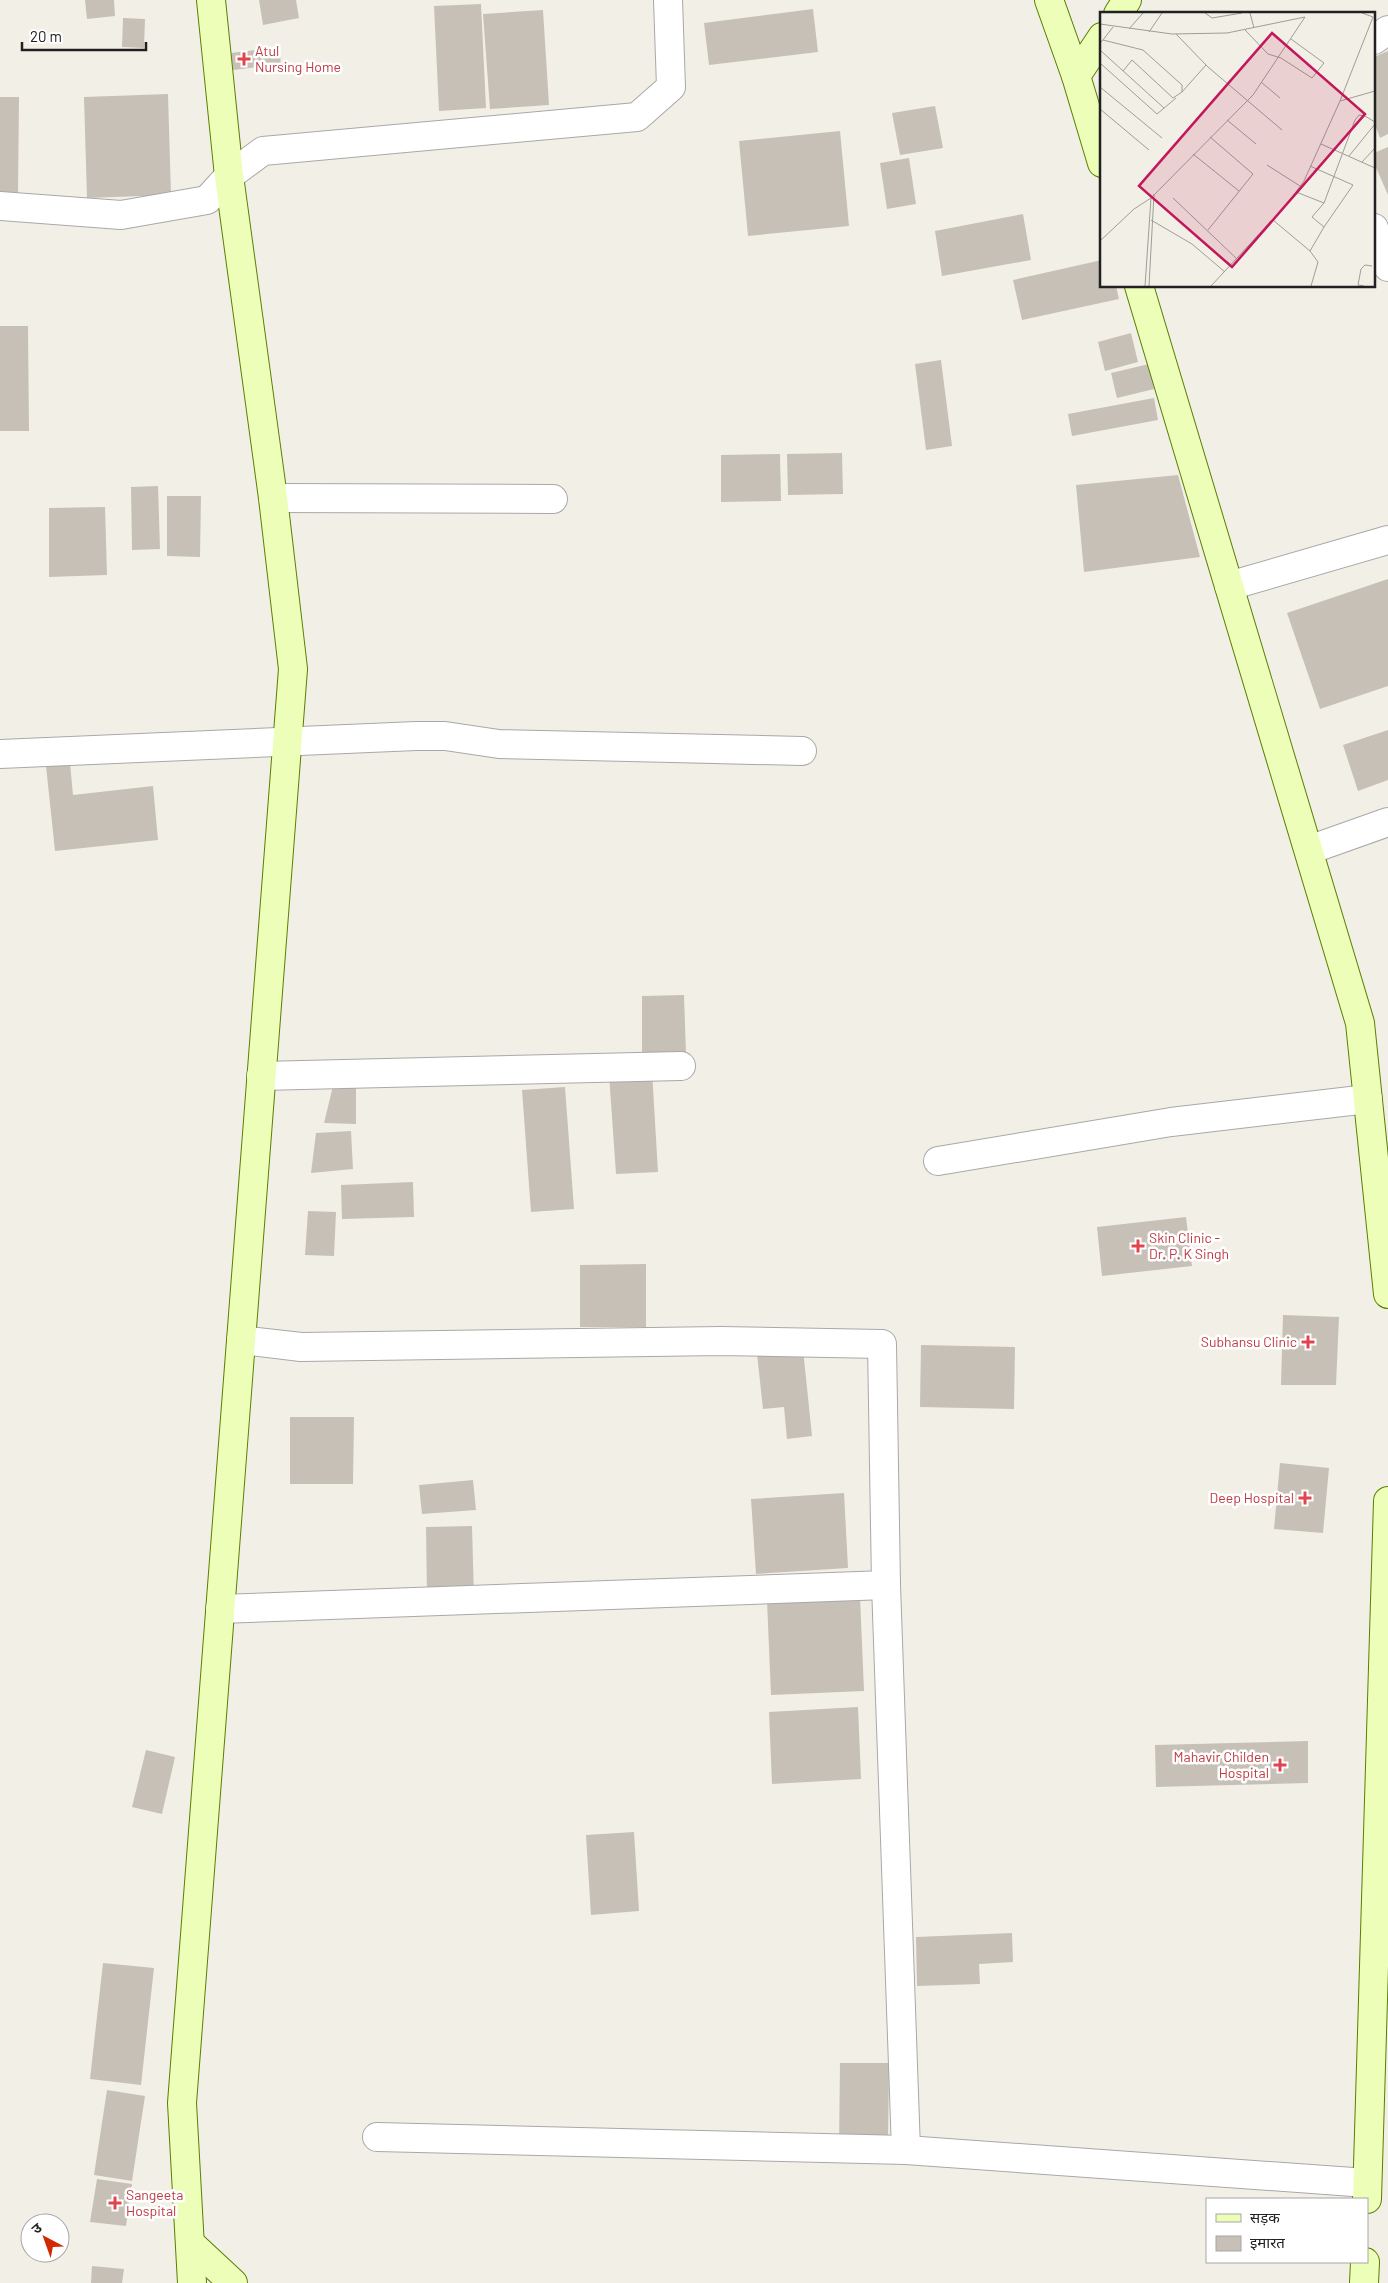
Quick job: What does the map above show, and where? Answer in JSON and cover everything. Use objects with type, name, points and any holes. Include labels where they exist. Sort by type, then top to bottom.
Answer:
[{"type":"street","points":[[192,2283],[182,2103],[293,669],[273,498],[228,176],[211,0]]},
{"type":"street","points":[[0,206],[120,215],[207,200],[228,176],[263,150],[637,117],[671,87],[668,0]]},
{"type":"street","points":[[1049,0],[1076,76],[1100,156]]},
{"type":"street","points":[[1119,12],[1127,0]]},
{"type":"street","points":[[1376,39],[1388,30]]},
{"type":"street","points":[[1076,76],[1100,41]]},
{"type":"street","points":[[1376,234],[1388,268]]},
{"type":"street","points":[[1140,288],[1360,1023],[1368,1099],[1382,1173],[1388,1294]]},
{"type":"street","points":[[273,498],[553,499]]},
{"type":"street","points":[[1229,586],[1388,540]]},
{"type":"street","points":[[0,754],[287,740],[445,736],[499,744],[802,751]]},
{"type":"street","points":[[1309,850],[1388,822]]},
{"type":"street","points":[[261,1076],[682,1066]]},
{"type":"street","points":[[938,1162],[1172,1122],[1368,1099]]},
{"type":"street","points":[[241,1340],[301,1347],[721,1341],[882,1344],[886,1585],[906,2150]]},
{"type":"street","points":[[377,2137],[906,2150],[1367,2191],[1388,1501]]},
{"type":"street","points":[[220,1609],[886,1585]]},
{"type":"street","points":[[190,2243],[233,2283]]},
{"type":"street","points":[[1364,2283],[1365,2263]]},
{"type":"building","points":[[85,0],[114,0],[115,16],[87,19]]},
{"type":"building","points":[[259,0],[296,0],[299,18],[263,25]]},
{"type":"building","points":[[481,4],[486,108],[439,111],[434,6]]},
{"type":"building","points":[[813,9],[818,52],[709,65],[704,23]]},
{"type":"building","points":[[543,10],[549,105],[490,109],[483,14]]},
{"type":"building","points":[[123,18],[145,19],[144,48],[122,47]]},
{"type":"building","points":[[279,47],[281,64],[233,70],[231,53]]},
{"type":"building","points":[[1388,51],[1388,134],[1380,138],[1376,127],[1376,56]]},
{"type":"building","points":[[168,94],[171,195],[87,198],[84,97]]},
{"type":"building","points":[[0,97],[19,97],[18,196],[0,196]]},
{"type":"building","points":[[935,106],[943,148],[900,155],[892,113]]},
{"type":"building","points":[[840,131],[849,226],[748,236],[739,141]]},
{"type":"building","points":[[1388,147],[1388,195],[1376,168],[1376,152]]},
{"type":"building","points":[[909,158],[916,204],[887,209],[880,163]]},
{"type":"building","points":[[1023,214],[1031,260],[942,276],[935,231]]},
{"type":"building","points":[[1100,260],[1100,288],[1116,288],[1119,299],[1022,320],[1013,280]]},
{"type":"building","points":[[0,326],[28,326],[29,431],[0,431]]},
{"type":"building","points":[[1131,333],[1138,362],[1105,371],[1098,342]]},
{"type":"building","points":[[941,360],[952,446],[926,450],[915,364]]},
{"type":"building","points":[[1149,364],[1154,389],[1117,398],[1111,373]]},
{"type":"building","points":[[1154,398],[1158,420],[1072,436],[1068,414]]},
{"type":"building","points":[[842,453],[843,494],[788,495],[787,454]]},
{"type":"building","points":[[780,454],[781,501],[721,502],[721,455]]},
{"type":"building","points":[[1178,475],[1200,557],[1084,572],[1076,485]]},
{"type":"building","points":[[158,486],[160,549],[132,550],[131,487]]},
{"type":"building","points":[[167,496],[201,496],[200,557],[167,556]]},
{"type":"building","points":[[105,507],[107,575],[49,577],[49,508]]},
{"type":"building","points":[[1388,579],[1388,686],[1320,709],[1287,613]]},
{"type":"building","points":[[1388,730],[1388,780],[1358,791],[1343,745]]},
{"type":"building","points":[[70,763],[73,795],[153,786],[158,840],[55,851],[46,766]]},
{"type":"building","points":[[684,995],[686,1054],[642,1055],[642,996]]},
{"type":"building","points":[[652,1071],[658,1172],[616,1174],[609,1074]]},
{"type":"building","points":[[356,1080],[356,1124],[324,1123],[334,1082]]},
{"type":"building","points":[[565,1087],[574,1209],[531,1212],[522,1090]]},
{"type":"building","points":[[351,1131],[353,1169],[311,1173],[316,1133]]},
{"type":"building","points":[[413,1182],[414,1217],[342,1219],[341,1185]]},
{"type":"building","points":[[308,1211],[336,1212],[334,1256],[305,1255]]},
{"type":"building","points":[[1186,1217],[1192,1266],[1102,1276],[1097,1227]]},
{"type":"building","points":[[646,1264],[646,1327],[580,1327],[580,1265]]},
{"type":"building","points":[[1283,1315],[1339,1317],[1336,1385],[1281,1385]]},
{"type":"building","points":[[921,1345],[1015,1347],[1014,1409],[920,1407]]},
{"type":"building","points":[[803,1349],[812,1436],[787,1439],[784,1407],[763,1409],[757,1354]]},
{"type":"building","points":[[290,1417],[354,1417],[353,1484],[290,1484]]},
{"type":"building","points":[[1280,1463],[1329,1468],[1323,1533],[1274,1529]]},
{"type":"building","points":[[473,1480],[476,1510],[422,1514],[419,1485]]},
{"type":"building","points":[[844,1493],[848,1568],[756,1574],[751,1499]]},
{"type":"building","points":[[472,1526],[474,1598],[427,1599],[426,1527]]},
{"type":"building","points":[[860,1597],[864,1691],[771,1695],[767,1601]]},
{"type":"building","points":[[858,1707],[861,1779],[772,1784],[769,1712]]},
{"type":"building","points":[[1308,1741],[1308,1783],[1156,1787],[1155,1745]]},
{"type":"building","points":[[146,1750],[175,1757],[162,1814],[132,1807]]},
{"type":"building","points":[[634,1832],[639,1911],[591,1915],[586,1835]]},
{"type":"building","points":[[1012,1933],[1013,1962],[979,1964],[980,1984],[917,1986],[916,1937]]},
{"type":"building","points":[[103,1963],[154,1968],[141,2085],[90,2079]]},
{"type":"building","points":[[840,2063],[889,2063],[888,2145],[839,2145]]},
{"type":"building","points":[[107,2090],[145,2096],[132,2181],[94,2175]]},
{"type":"building","points":[[97,2179],[132,2184],[126,2226],[90,2222]]},
{"type":"building","points":[[92,2266],[124,2269],[122,2283],[91,2283]]},
{"type":"place","name":"Atul Nursing Home","points":[[244,59]]},
{"type":"place","name":"Skin Clinic - Dr. P. K Singh","points":[[1138,1246]]},
{"type":"place","name":"Subhansu Clinic","points":[[1308,1342]]},
{"type":"place","name":"Deep Hospital","points":[[1305,1498]]},
{"type":"place","name":"Mahavir Childen Hospital","points":[[1280,1765]]},
{"type":"place","name":"Sangeeta Hospital","points":[[115,2203]]}]
